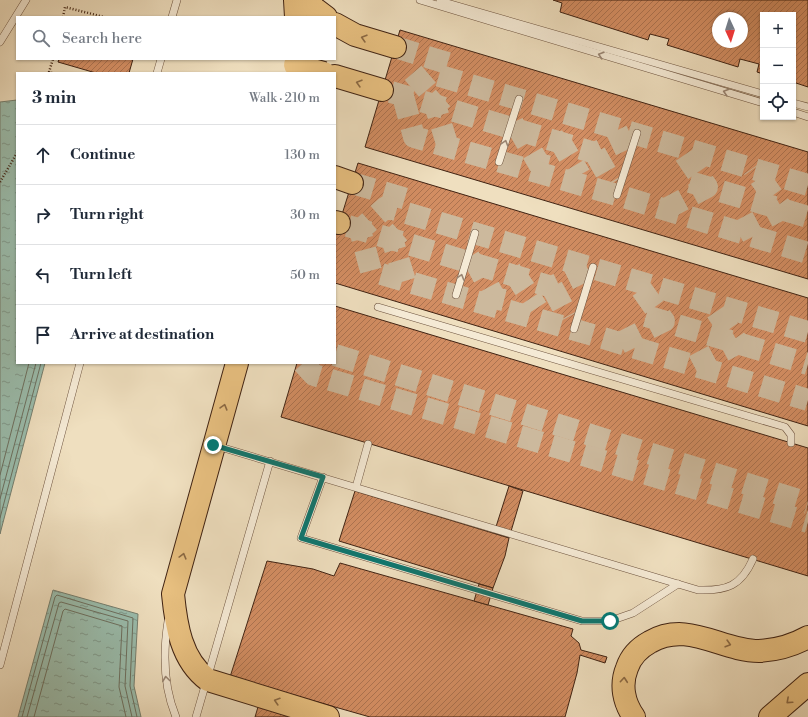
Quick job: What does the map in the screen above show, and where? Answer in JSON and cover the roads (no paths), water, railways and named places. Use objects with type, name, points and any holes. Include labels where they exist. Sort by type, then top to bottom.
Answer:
[{"type":"highway","points":[[336,25],[355,35],[395,47]]},
{"type":"highway","points":[[302,66],[321,72]]},
{"type":"highway","points":[[336,76],[382,90]]},
{"type":"highway","points":[[237,364],[213,445],[173,594],[181,641],[195,666],[208,680],[328,717]]},
{"type":"highway","points":[[634,717],[626,701],[623,688],[625,674],[636,652],[658,637],[677,633],[686,633],[743,649],[757,651],[785,648],[808,637]]},
{"type":"highway","points":[[770,717],[808,684]]},
{"type":"lane","points":[[16,16],[26,0]]},
{"type":"lane","points":[[172,16],[177,0]]},
{"type":"lane","points":[[420,0],[691,79],[760,102]]},
{"type":"lane","points":[[436,0],[760,93]]},
{"type":"lane","points":[[0,42],[16,16]]},
{"type":"lane","points":[[157,72],[161,60]]},
{"type":"lane","points":[[499,162],[519,99]]},
{"type":"lane","points":[[796,103],[808,107]]},
{"type":"lane","points":[[796,113],[808,117]]},
{"type":"lane","points":[[618,193],[636,136]]},
{"type":"lane","points":[[456,296],[475,233]]},
{"type":"lane","points":[[574,328],[593,269]]},
{"type":"lane","points":[[378,307],[785,427],[791,435],[791,443]]},
{"type":"lane","points":[[0,665],[80,364]]},
{"type":"lane","points":[[356,487],[368,444]]},
{"type":"lane","points":[[213,445],[678,584],[705,590],[732,585],[743,578],[753,559]]},
{"type":"lane","points":[[196,717],[208,680],[270,461]]},
{"type":"lane","points":[[323,477],[301,538],[582,621],[610,621],[633,613],[678,584]]},
{"type":"lane","points":[[173,594],[165,638],[165,664],[167,684],[176,717]]},
{"type":"water","points":[[16,100],[16,364],[45,364],[0,534],[0,102]]},
{"type":"water","points":[[53,590],[138,614],[134,686],[141,717],[18,717]]},
{"type":"tunnel","points":[[395,47],[457,66]]},
{"type":"tunnel","points":[[808,185],[430,73],[403,96],[414,137],[617,195],[808,253]]},
{"type":"tunnel","points":[[391,92],[595,153],[637,133]]},
{"type":"tunnel","points":[[443,98],[435,105],[448,147]]},
{"type":"tunnel","points":[[527,128],[520,131],[539,164],[558,169]]},
{"type":"tunnel","points":[[567,140],[561,143],[580,175]]},
{"type":"tunnel","points":[[664,210],[707,187],[679,146]]},
{"type":"tunnel","points":[[595,153],[612,183]]},
{"type":"tunnel","points":[[738,232],[782,209],[753,168]]},
{"type":"tunnel","points":[[690,182],[808,217]]},
{"type":"tunnel","points":[[352,183],[410,200]]},
{"type":"tunnel","points":[[808,332],[386,207],[360,230],[371,271],[603,338],[808,400]]},
{"type":"tunnel","points":[[348,226],[552,287],[593,267]]},
{"type":"tunnel","points":[[400,232],[392,239],[405,281]]},
{"type":"tunnel","points":[[484,261],[477,265],[495,298],[515,303]]},
{"type":"tunnel","points":[[524,274],[517,277],[537,308]]},
{"type":"tunnel","points":[[620,343],[664,321],[635,280]]},
{"type":"tunnel","points":[[552,287],[568,317]]},
{"type":"tunnel","points":[[694,366],[738,343],[710,302]]},
{"type":"tunnel","points":[[646,316],[808,364]]},
{"type":"tunnel","points":[[336,355],[808,503]]},
{"type":"tunnel","points":[[304,364],[314,375],[808,522]]}]
